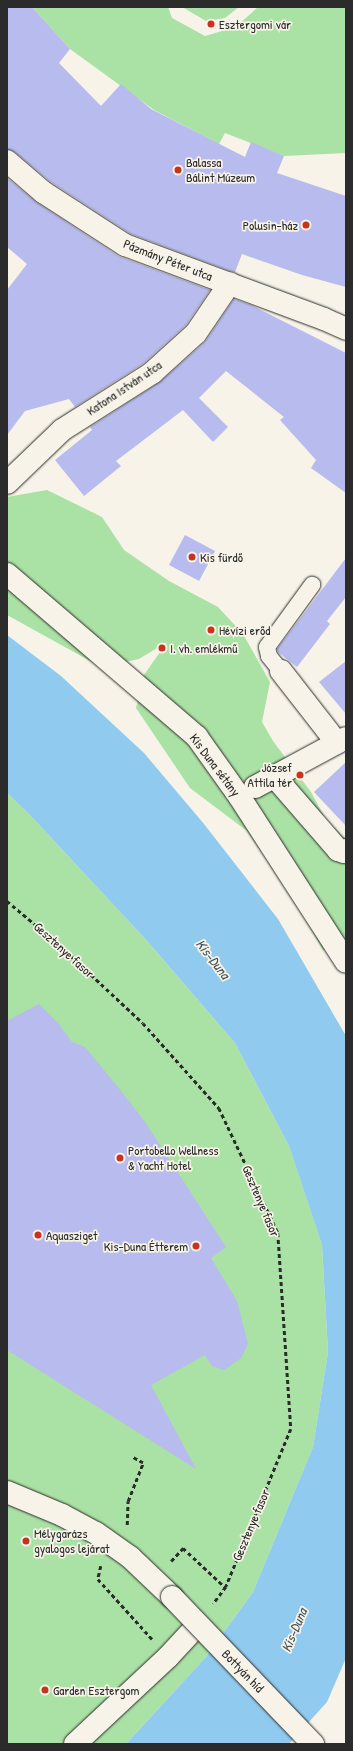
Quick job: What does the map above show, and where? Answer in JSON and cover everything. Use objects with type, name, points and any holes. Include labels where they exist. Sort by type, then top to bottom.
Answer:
[{"type":"street","name":"Pázmány Péter utca","points":[[7,161],[43,192],[125,245],[230,283],[346,329]]},
{"type":"street","name":"Katona István utca","points":[[7,483],[62,430],[152,373],[196,333],[230,283]]},
{"type":"street","name":"Kis Duna sétány","points":[[7,574],[197,737],[239,796],[346,962]]},
{"type":"street","points":[[255,787],[342,740],[281,671]]},
{"type":"street","points":[[274,776],[338,850],[344,852],[346,850]]},
{"type":"street","name":"Bottyán híd","points":[[7,1492],[62,1515],[96,1533],[130,1557],[172,1597],[313,1744]]},
{"type":"street","points":[[75,1744],[168,1657],[190,1633]]},
{"type":"lane","points":[[281,671],[269,656],[267,647],[312,585]]},
{"type":"path","name":"Gesztenye fasor","points":[[7,901],[55,941],[142,1023],[219,1108],[278,1233],[291,1429],[226,1587],[209,1610]]},
{"type":"path","points":[[128,1529],[128,1501],[143,1463],[132,1457]]},
{"type":"path","points":[[183,1548],[226,1587]]},
{"type":"path","points":[[101,1564],[98,1579],[168,1657]]},
{"type":"green space","points":[[32,7],[168,7],[172,18],[205,36],[236,27],[258,7],[346,7],[346,153],[284,156],[225,133],[219,144],[154,110],[70,49]]},
{"type":"green space","points":[[182,7],[239,7],[225,18],[206,21]]},
{"type":"green space","points":[[47,490],[102,517],[124,550],[169,581],[218,607],[243,634],[270,682],[262,722],[273,741],[311,792],[326,820],[346,839],[346,950],[323,950],[295,901],[247,831],[190,788],[136,708],[144,675],[167,642],[139,659],[101,667],[7,615],[7,497]]},
{"type":"green space","points":[[7,793],[30,815],[148,942],[235,1043],[289,1146],[322,1245],[328,1352],[313,1447],[253,1592],[206,1657],[126,1744],[7,1744]]},
{"type":"water","name":"Kis-Duna","points":[[7,635],[61,676],[144,753],[204,824],[278,919],[346,1036],[346,1658],[327,1702],[289,1744],[126,1744],[206,1657],[253,1592],[313,1447],[328,1352],[322,1245],[289,1146],[235,1043],[148,942],[30,815],[7,793]]},
{"type":"building","points":[[7,7],[32,7],[70,49],[59,63],[101,106],[121,84],[151,109],[245,157],[251,142],[284,156],[277,173],[346,196],[346,287],[302,275],[242,254],[235,272],[230,271],[131,234],[51,182],[15,152],[7,149]]},
{"type":"building","points":[[7,178],[36,202],[118,256],[210,290],[186,325],[144,363],[75,407],[69,399],[25,411],[7,435],[7,290],[27,264],[7,247]]},
{"type":"building","points":[[234,299],[251,305],[346,353],[346,493],[311,468],[316,460],[280,420],[284,417],[226,371],[199,398],[228,427],[213,442],[183,410],[116,461],[121,466],[84,496],[55,460],[92,430],[90,427],[160,382],[205,342]]},
{"type":"building","name":"Kis fürdő","points":[[185,535],[215,551],[199,581],[169,565]]},
{"type":"building","points":[[346,558],[346,597],[327,621],[330,624],[297,667],[278,652],[277,649]]},
{"type":"building","points":[[346,661],[346,714],[319,682]]},
{"type":"building","points":[[346,762],[346,826],[314,792]]},
{"type":"building","points":[[39,1004],[58,1023],[72,1042],[85,1047],[145,1122],[226,1247],[211,1258],[237,1301],[248,1344],[241,1358],[224,1370],[212,1366],[205,1355],[151,1385],[196,1469],[7,1350],[7,1021]]},
{"type":"place","name":"Esztergomi vár","points":[[211,24]]},
{"type":"place","name":"Balassa Bálint Múzeum","points":[[178,170]]},
{"type":"place","name":"Polusin-ház","points":[[306,225]]},
{"type":"place","name":"Kis fürdő","points":[[192,557]]},
{"type":"place","name":"Hévízi erőd","points":[[211,630]]},
{"type":"place","name":"I. vh. emlékmű","points":[[162,648]]},
{"type":"place","name":"József Attila tér","points":[[300,775]]},
{"type":"place","name":"Portobello Wellness & Yacht Hotel","points":[[120,1158]]},
{"type":"place","name":"Aquasziget","points":[[38,1235]]},
{"type":"place","name":"Kis-Duna Étterem","points":[[196,1246]]},
{"type":"place","name":"Mélygarázs gyalogos lejárat","points":[[26,1541]]},
{"type":"place","name":"Garden Esztergom","points":[[45,1690]]}]
